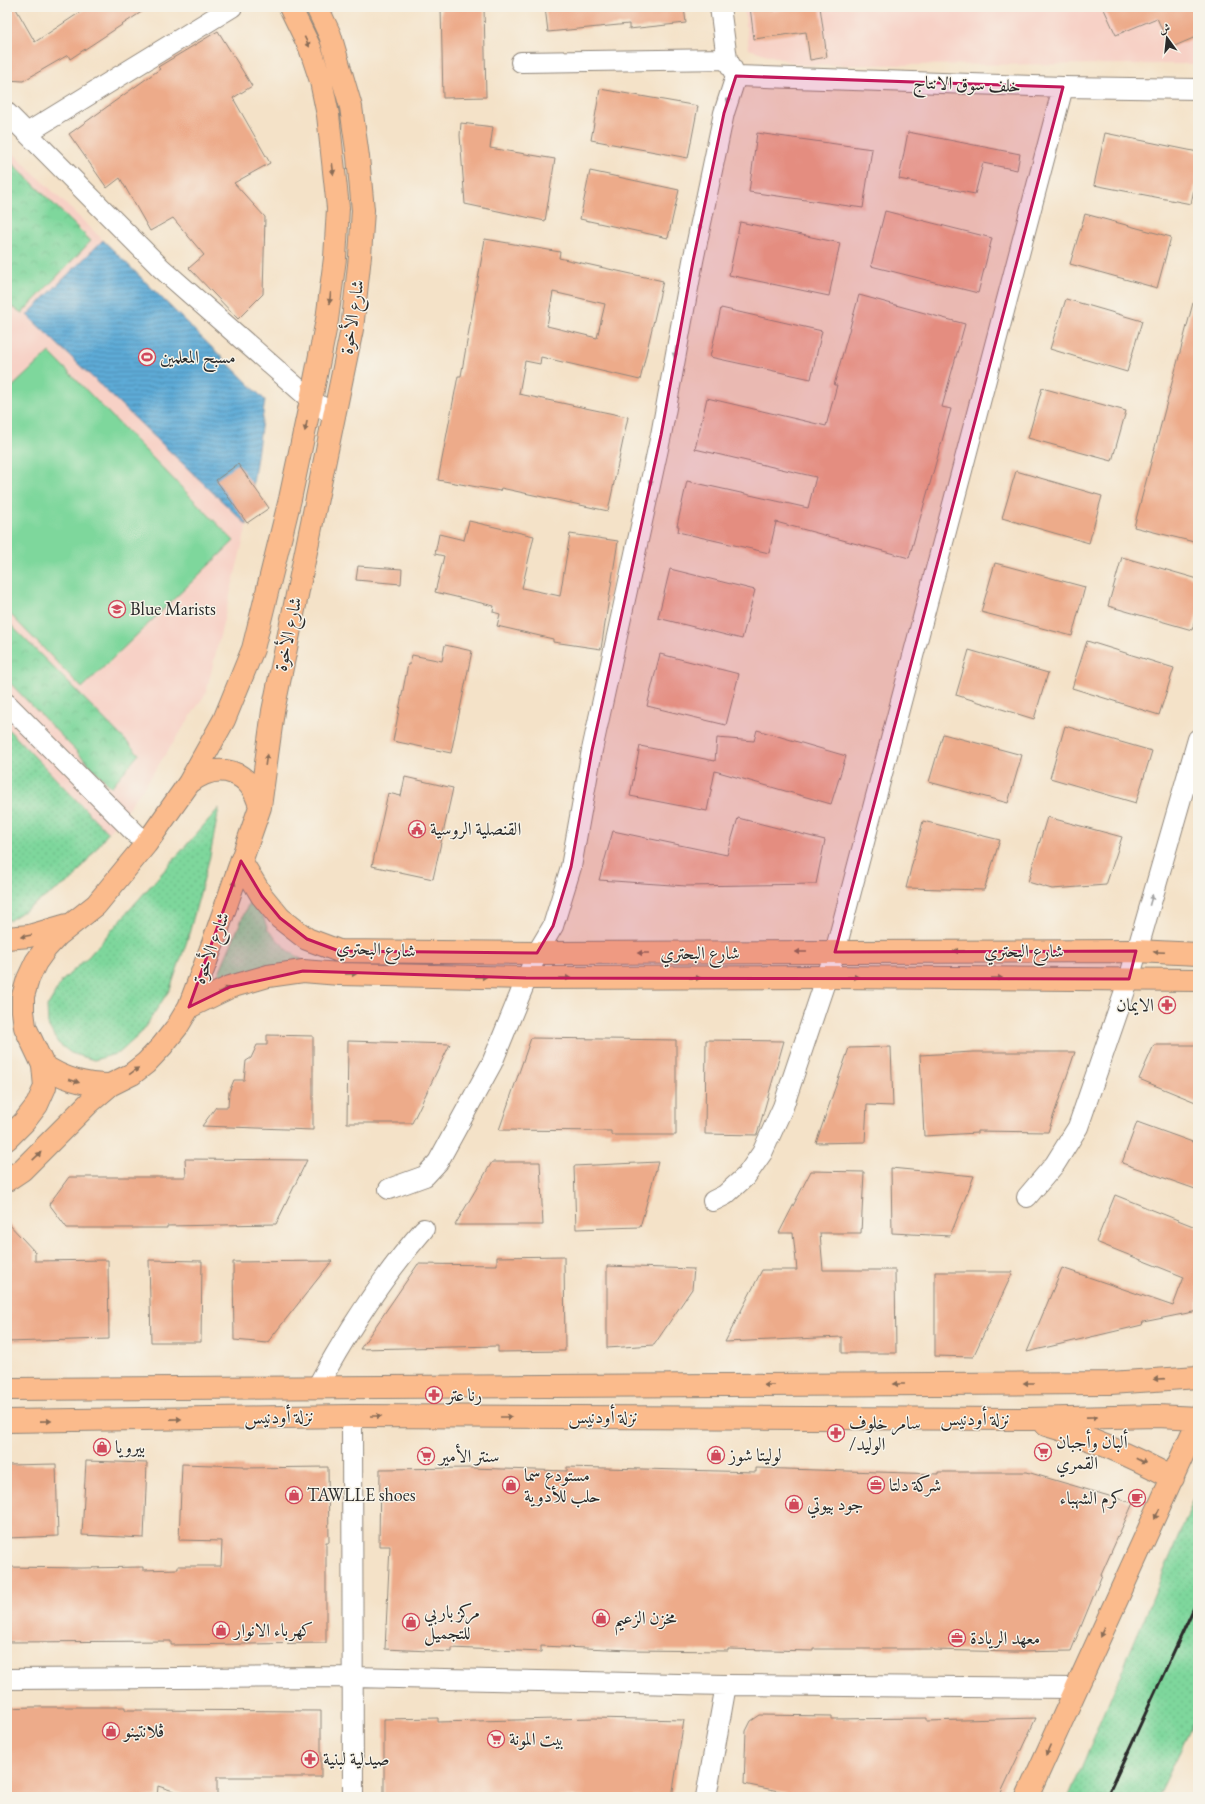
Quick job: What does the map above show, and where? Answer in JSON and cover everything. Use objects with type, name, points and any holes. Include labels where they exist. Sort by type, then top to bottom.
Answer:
[{"type":"main road","name":"شارع الأخوة","points":[[7,1139],[24,1122],[37,1105],[44,1087],[43,1065],[25,1027],[23,1011],[15,993],[28,979],[36,962],[46,948],[72,924],[96,905],[146,844],[189,783],[224,720],[253,649],[290,499],[327,320],[335,258],[338,208],[328,115],[321,81],[310,48],[290,7]]},
{"type":"main road","name":"شارع الأخوة","points":[[7,1180],[22,1170],[90,1102],[110,1085],[132,1074],[146,1063],[177,1027],[189,1007],[213,943],[260,807],[273,711],[352,329],[360,256],[363,210],[351,107],[330,35],[318,7]]},
{"type":"main road","points":[[189,783],[198,776],[209,771],[221,770],[232,772],[243,778],[251,786],[257,796],[260,807]]},
{"type":"main road","name":"شارع البحتري","points":[[241,861],[262,896],[280,918],[307,939],[339,951],[537,953],[1136,951],[1198,954]]},
{"type":"main road","points":[[7,938],[29,936],[72,924]]},
{"type":"main road","name":"شارع البحتري","points":[[189,1007],[230,987],[268,976],[303,971],[339,974],[526,978],[827,977],[1198,980]]},
{"type":"main road","points":[[43,1065],[52,1072],[74,1081],[92,1085],[110,1085]]},
{"type":"main road","points":[[7,1389],[1110,1383],[1198,1377]]},
{"type":"main road","name":"نزلة أودنيس","points":[[7,1421],[352,1416],[1026,1419],[1157,1416],[1198,1418]]},
{"type":"main road","points":[[1026,1419],[1077,1434],[1107,1445],[1136,1458],[1173,1478]]},
{"type":"main road","points":[[1027,1797],[1198,1421]]},
{"type":"street","points":[[27,133],[232,7]]},
{"type":"street","points":[[389,1190],[425,1176],[438,1162],[492,1063],[537,953],[553,926],[571,867],[592,750],[661,435],[694,253],[724,113],[731,67],[720,7]]},
{"type":"street","name":"خلف سوق الانتاج","points":[[521,62],[731,67],[1063,88],[1198,89]]},
{"type":"street","points":[[713,1201],[736,1186],[746,1176],[762,1153],[783,1107],[835,952],[1063,88]]},
{"type":"street","points":[[7,113],[161,268],[311,400],[334,415]]},
{"type":"street","points":[[7,704],[146,844]]},
{"type":"street","points":[[1028,1197],[1055,1164],[1078,1127],[1129,979],[1198,739]]},
{"type":"street","points":[[317,1387],[339,1347],[400,1257],[424,1229]]},
{"type":"street","points":[[352,1416],[353,1797]]},
{"type":"street","points":[[7,1679],[352,1677],[726,1685],[1076,1688]]},
{"type":"street","points":[[706,1797],[726,1685]]},
{"type":"highlighted area","points":[[736,76],[1063,87],[835,952],[1136,951],[1129,979],[526,978],[303,971],[230,987],[189,1007],[241,861],[262,896],[280,918],[307,939],[339,951],[537,953],[553,926],[571,867],[592,750],[661,435],[693,261],[724,113]]},
{"type":"shaded area","points":[[744,7],[1198,7],[1198,64],[800,65],[749,49]]},
{"type":"shaded area","name":"Blue Marists","points":[[7,147],[103,240],[27,315],[247,525],[206,693],[144,787],[73,879],[10,920],[7,920]]},
{"type":"green space","points":[[7,158],[91,241],[22,313],[7,304]]},
{"type":"green space","points":[[49,352],[234,541],[82,688],[7,611],[7,392]]},
{"type":"green space","points":[[7,621],[139,754],[111,787],[7,680]]},
{"type":"green space","points":[[7,728],[108,833],[73,879],[10,920],[7,920]]},
{"type":"green space","points":[[219,808],[210,856],[187,941],[170,989],[141,1033],[119,1053],[94,1060],[71,1053],[58,1043],[48,1025],[47,1007],[62,981],[89,956]]},
{"type":"green space","points":[[254,891],[268,930],[288,950],[313,967],[244,973],[215,982]]},
{"type":"green space","points":[[1198,1490],[1198,1713],[1158,1797],[1069,1797]]},
{"type":"water","name":"مسبح المعلمين","points":[[103,240],[265,400],[247,525],[27,315]]},
{"type":"building","points":[[7,7],[15,7],[35,42],[88,7],[149,7],[70,59],[68,55],[23,81],[7,80]]},
{"type":"building","points":[[441,7],[484,7],[486,97],[443,98]]},
{"type":"building","points":[[545,7],[684,7],[686,23],[629,29],[629,24],[548,32]]},
{"type":"building","points":[[750,7],[771,7],[772,11],[800,7],[820,7],[827,57],[810,60],[806,32],[754,39]]},
{"type":"building","points":[[1103,7],[1198,7],[1198,36],[1170,48],[1157,18],[1116,35]]},
{"type":"building","points":[[218,31],[252,86],[233,98],[270,163],[234,183],[265,217],[263,294],[238,319],[189,268],[204,255],[173,218],[150,231],[120,178],[107,188],[69,134],[160,69],[158,67]]},
{"type":"building","points":[[600,89],[698,106],[688,158],[591,140]]},
{"type":"building","points":[[461,123],[493,127],[490,148],[555,159],[545,221],[465,204],[460,135]]},
{"type":"building","points":[[908,132],[1020,154],[1017,170],[983,163],[975,194],[899,179]]},
{"type":"building","points":[[757,133],[872,149],[863,208],[749,192]]},
{"type":"building","points":[[1105,133],[1198,152],[1198,169],[1191,204],[1094,185]]},
{"type":"building","points":[[590,171],[679,190],[668,238],[580,219]]},
{"type":"building","points":[[885,211],[992,238],[978,293],[871,266]]},
{"type":"building","points":[[1085,214],[1171,237],[1157,288],[1070,264]]},
{"type":"building","points":[[740,222],[840,243],[829,296],[729,275]]},
{"type":"building","points":[[485,239],[560,252],[559,258],[663,281],[640,380],[541,357],[540,364],[525,361],[519,394],[628,417],[608,511],[501,488],[500,491],[438,480],[458,376],[461,376]],"holes":[[[553,292],[605,304],[597,338],[547,326]]]},
{"type":"building","points":[[859,295],[965,324],[942,407],[951,409],[909,558],[776,522],[769,553],[678,532],[679,526],[677,526],[687,481],[808,508],[816,477],[695,449],[707,398],[826,426],[837,385],[834,385]]},
{"type":"building","points":[[1066,299],[1142,321],[1127,372],[1050,349]]},
{"type":"building","points":[[1193,303],[1198,303],[1198,543],[1134,527]]},
{"type":"building","points":[[721,308],[822,331],[811,379],[710,357]]},
{"type":"building","points":[[1042,388],[1126,411],[1112,461],[1028,438]]},
{"type":"building","points":[[238,464],[269,508],[247,523],[216,480]]},
{"type":"building","points":[[1016,471],[1102,496],[1089,543],[1002,518]]},
{"type":"building","points":[[469,521],[534,536],[522,588],[560,596],[570,534],[618,541],[601,649],[553,642],[553,639],[497,626],[500,614],[493,612],[494,606],[435,592],[444,556],[435,554],[439,534],[464,540]]},
{"type":"building","points":[[1122,557],[1198,579],[1198,611],[1192,630],[1108,606]]},
{"type":"building","points":[[995,563],[1085,587],[1072,636],[981,612]]},
{"type":"building","points":[[358,566],[402,569],[401,584],[356,580]]},
{"type":"building","points":[[670,569],[755,590],[742,639],[658,618]]},
{"type":"building","points":[[1087,641],[1174,668],[1159,715],[1072,688]]},
{"type":"building","points":[[445,645],[472,651],[451,753],[393,741],[408,664],[410,664],[412,655],[442,661]]},
{"type":"building","points":[[969,650],[1048,673],[1034,719],[956,695]]},
{"type":"building","points":[[660,654],[739,674],[726,725],[647,706]]},
{"type":"building","points":[[1065,726],[1152,751],[1136,803],[1050,778]]},
{"type":"building","points":[[757,730],[846,756],[831,804],[715,771],[707,811],[630,796],[640,746],[715,761],[717,738],[754,741]]},
{"type":"building","points":[[943,734],[1022,755],[1008,803],[929,782]]},
{"type":"building","points":[[405,777],[453,788],[433,879],[372,866],[388,793],[401,796]]},
{"type":"building","points":[[1047,817],[1122,837],[1106,885],[1052,889],[1028,882]]},
{"type":"building","points":[[738,818],[825,840],[816,884],[686,886],[599,880],[613,831],[727,855]]},
{"type":"building","points":[[923,821],[1000,840],[984,890],[906,888]]},
{"type":"building","points":[[267,1035],[313,1036],[313,1130],[202,1126],[216,1107],[228,1107],[229,1092],[234,1080],[244,1080],[246,1061],[251,1058],[257,1045],[267,1045]]},
{"type":"building","points":[[531,1038],[676,1040],[676,1135],[611,1135],[611,1131],[499,1130]]},
{"type":"building","points":[[706,1040],[784,1041],[757,1135],[705,1134]]},
{"type":"building","points":[[348,1041],[450,1044],[412,1123],[347,1123]]},
{"type":"building","points":[[1154,1045],[1198,1045],[1198,1103],[1139,1079]]},
{"type":"building","points":[[891,1047],[893,1106],[867,1105],[865,1142],[816,1143],[849,1048]]},
{"type":"building","points":[[973,1052],[1075,1052],[1048,1132],[977,1131],[977,1133],[924,1136],[920,1055]]},
{"type":"building","points":[[1137,1122],[1198,1144],[1198,1190],[1122,1163]]},
{"type":"building","points":[[185,1159],[307,1160],[276,1224],[167,1226],[167,1228],[67,1228],[49,1204],[69,1177],[186,1177]]},
{"type":"building","points":[[492,1162],[540,1162],[543,1225],[455,1225]]},
{"type":"building","points":[[658,1162],[640,1227],[576,1229],[574,1166]]},
{"type":"building","points":[[891,1168],[974,1176],[950,1236],[892,1233]]},
{"type":"building","points":[[811,1171],[864,1172],[861,1233],[820,1233],[823,1270],[895,1270],[896,1353],[842,1353],[842,1337],[725,1342],[762,1270],[797,1270],[793,1233],[779,1233]]},
{"type":"building","points":[[1115,1195],[1198,1228],[1198,1311],[1143,1322],[1142,1325],[1027,1352],[1062,1268],[1173,1306],[1184,1277],[1096,1242]]},
{"type":"building","points":[[7,1222],[35,1252],[35,1261],[108,1260],[109,1339],[7,1342]]},
{"type":"building","points":[[564,1256],[565,1351],[498,1352],[498,1346],[360,1349],[418,1264],[497,1265],[497,1257]]},
{"type":"building","points":[[149,1260],[202,1261],[201,1342],[151,1342]]},
{"type":"building","points":[[332,1261],[267,1343],[234,1340],[233,1262]]},
{"type":"building","points":[[607,1266],[694,1269],[692,1289],[654,1345],[607,1348]]},
{"type":"building","points":[[935,1272],[1013,1272],[973,1357],[935,1356]]},
{"type":"building","points":[[86,1461],[147,1463],[144,1538],[82,1535]]},
{"type":"building","points":[[56,1464],[58,1536],[7,1538],[7,1465]]},
{"type":"building","points":[[182,1464],[243,1466],[243,1468],[328,1467],[329,1542],[326,1542],[326,1643],[171,1645],[171,1641],[7,1642],[7,1567],[143,1567],[143,1570],[178,1569],[178,1566],[221,1566],[222,1541],[179,1540]]},
{"type":"building","points":[[567,1467],[756,1472],[756,1468],[938,1474],[938,1472],[1027,1472],[1133,1503],[1101,1575],[1071,1651],[1014,1652],[933,1649],[813,1649],[813,1651],[728,1649],[728,1651],[630,1650],[541,1646],[541,1652],[452,1648],[452,1652],[385,1649],[390,1546],[379,1546],[380,1469],[471,1468],[567,1471]]},
{"type":"building","points":[[125,1707],[125,1710],[321,1711],[321,1777],[217,1777],[217,1797],[192,1797],[158,1786],[157,1797],[7,1797],[7,1708]]},
{"type":"building","points":[[760,1715],[832,1716],[832,1719],[927,1718],[927,1721],[1036,1718],[999,1797],[808,1797],[744,1784],[746,1731],[751,1721]]},
{"type":"building","points":[[438,1718],[438,1722],[594,1718],[684,1720],[672,1797],[384,1797],[384,1719]]},
{"type":"railway","points":[[1107,1797],[1198,1599]]},
{"type":"place","name":"مسبح المعلمين","points":[[147,357]]},
{"type":"place","name":"Blue Marists","points":[[117,609]]},
{"type":"place","name":"القنصلية الروسية","points":[[417,829]]},
{"type":"place","name":"الايمان","points":[[1167,1005]]},
{"type":"place","name":"رنا عتر","points":[[434,1395]]},
{"type":"place","name":"سامر خلوف /الوليد","points":[[836,1433]]},
{"type":"place","name":"بيرويا","points":[[102,1447]]},
{"type":"place","name":"ألبان وأجبان القمري","points":[[1043,1452]]},
{"type":"place","name":"لوليتا شوز","points":[[716,1455]]},
{"type":"place","name":"سنتر الأمير","points":[[426,1456]]},
{"type":"place","name":"مستودع سما حلب للأدوية","points":[[511,1485]]},
{"type":"place","name":"شركة دلتا","points":[[876,1485]]},
{"type":"place","name":"TAWLLE shoes","points":[[294,1495]]},
{"type":"place","name":"كرم الشهباء","points":[[1137,1498]]},
{"type":"place","name":"جود بيوتي","points":[[794,1504]]},
{"type":"place","name":"مخزن الزعيم","points":[[601,1618]]},
{"type":"place","name":"مركز باربي للتجميل","points":[[411,1622]]},
{"type":"place","name":"كهرباء الانوار","points":[[221,1630]]},
{"type":"place","name":"معهد الريادة","points":[[957,1638]]},
{"type":"place","name":"ڤلانتينو","points":[[111,1731]]},
{"type":"place","name":"بيت المونة","points":[[496,1739]]},
{"type":"place","name":"صيدلية لبنية","points":[[310,1759]]}]
